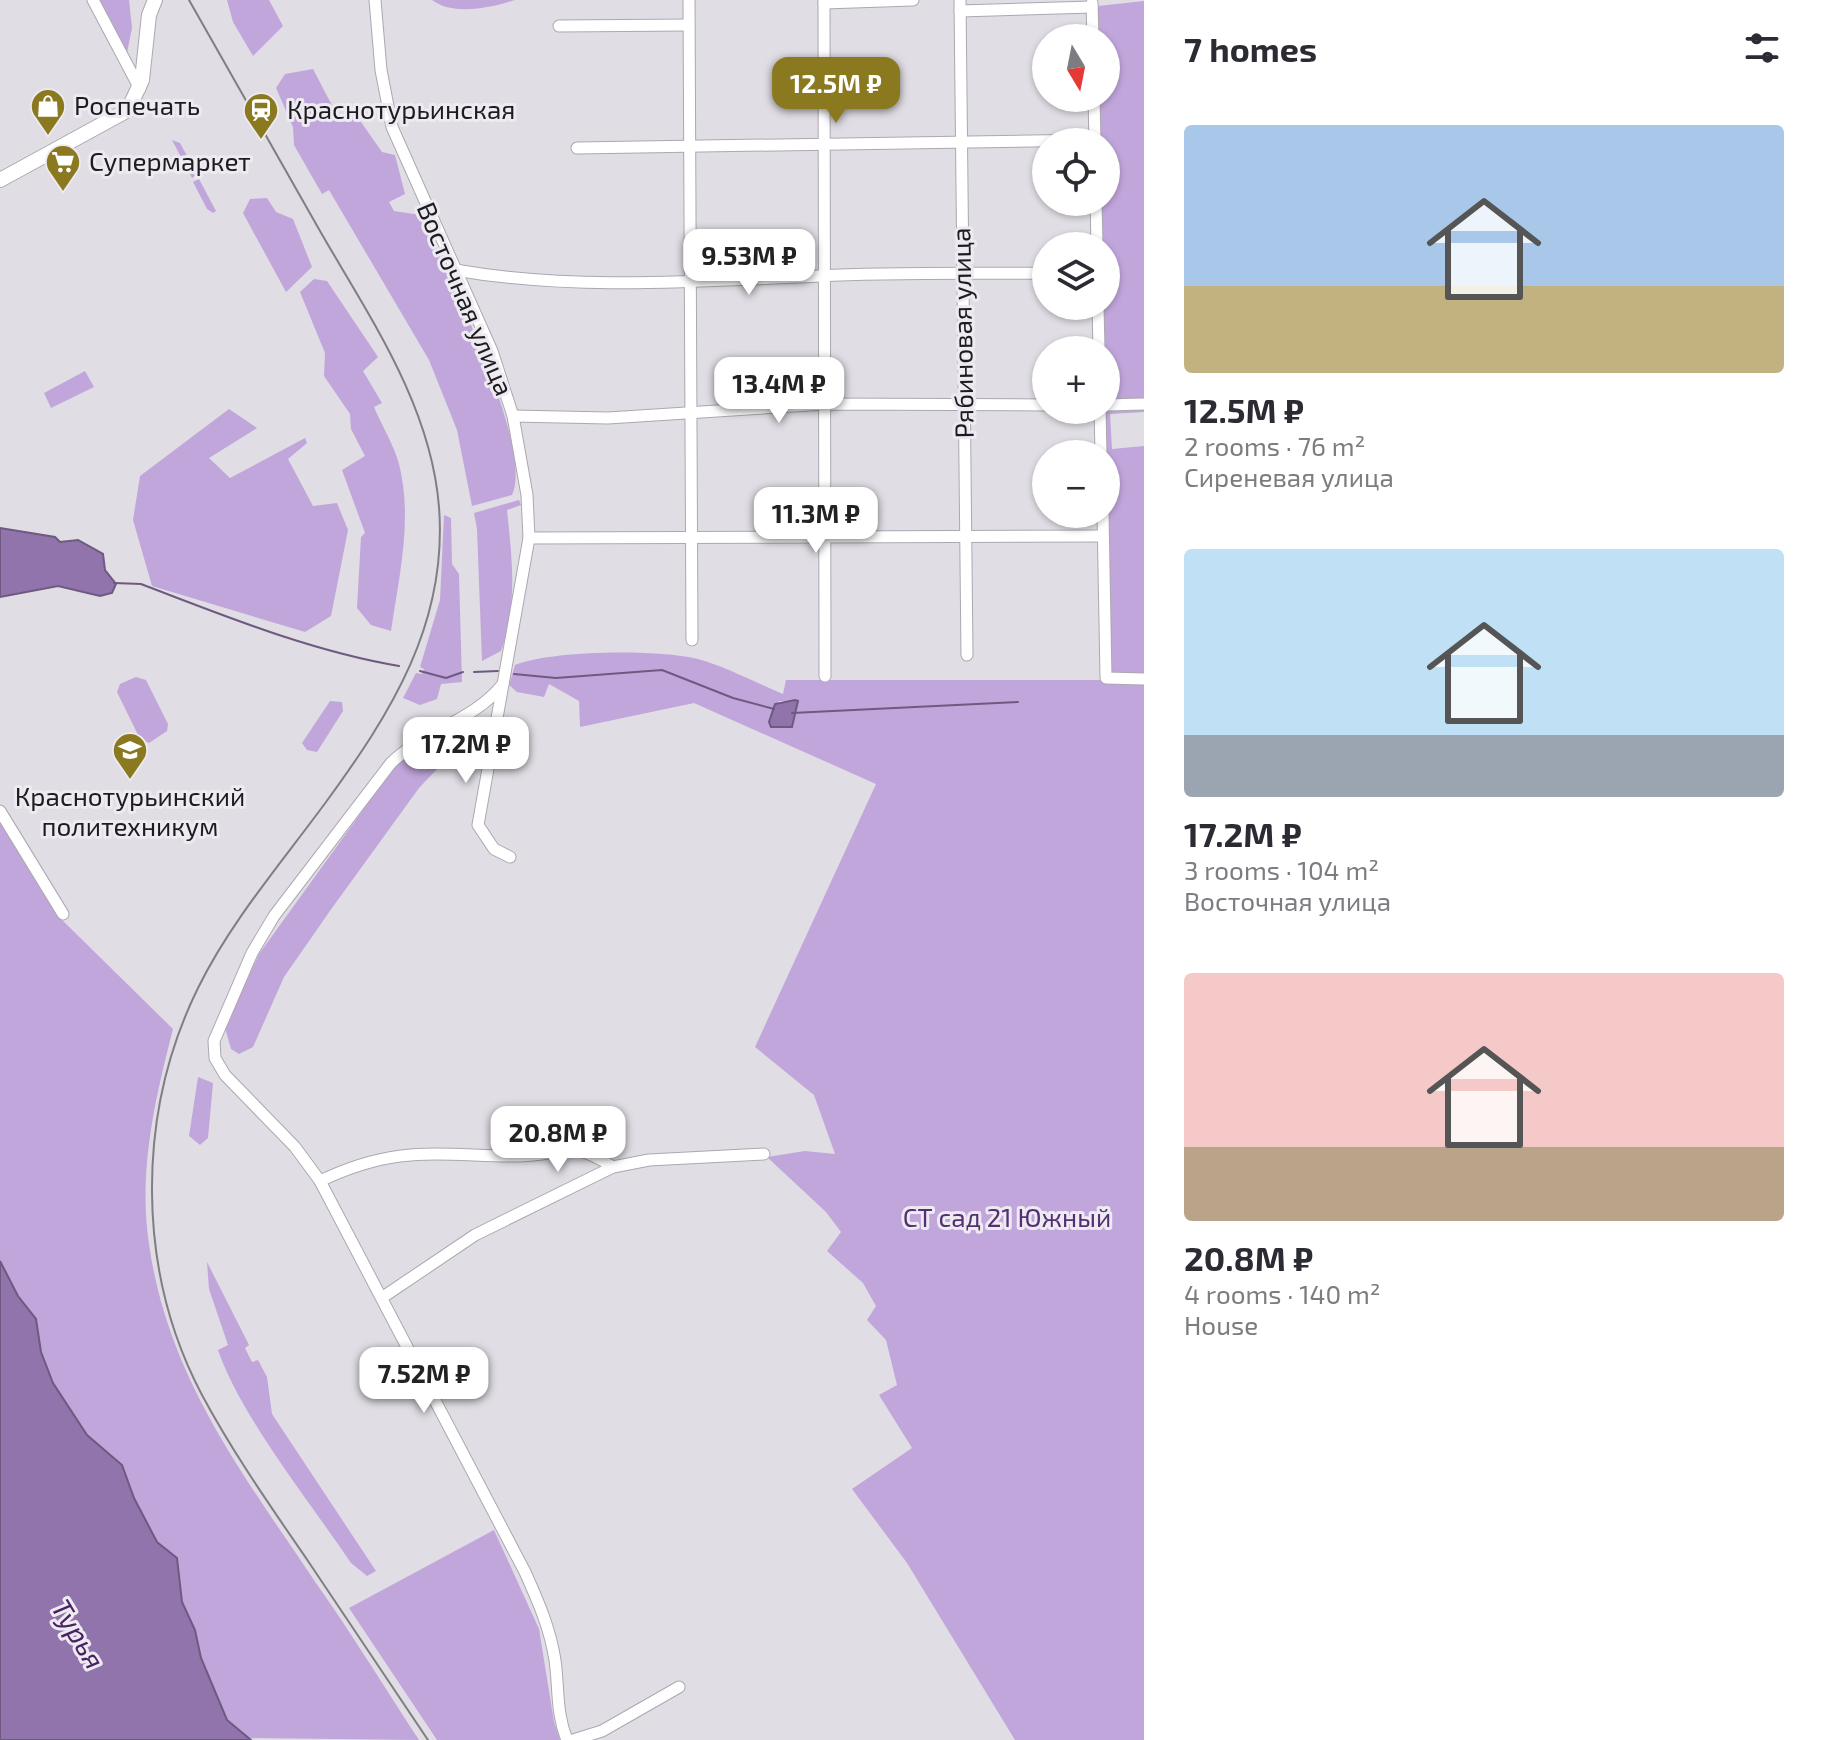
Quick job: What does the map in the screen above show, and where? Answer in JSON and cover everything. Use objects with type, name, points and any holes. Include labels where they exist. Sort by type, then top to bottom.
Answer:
[{"type":"main road","points":[[0,180],[121,115],[135,101],[140,89],[149,15],[155,0]]},
{"type":"street","points":[[93,0],[140,89]]},
{"type":"street","name":"Восточная улица","points":[[375,0],[381,70],[392,127],[492,351],[513,416],[527,495],[529,538],[478,825],[494,849],[510,857]]},
{"type":"street","points":[[689,0],[692,640]]},
{"type":"street","points":[[825,676],[824,5],[913,0]]},
{"type":"street","points":[[960,5],[1092,4],[1093,24]]},
{"type":"street","name":"Рябиновая улица","points":[[960,5],[967,655]]},
{"type":"street","points":[[559,26],[689,21]]},
{"type":"street","points":[[577,148],[824,142],[1032,141]]},
{"type":"street","points":[[455,270],[502,278],[690,283],[824,275],[1032,273]]},
{"type":"street","points":[[513,416],[691,414],[824,404],[1032,405]]},
{"type":"street","points":[[1120,405],[1144,404]]},
{"type":"street","points":[[1103,528],[1106,678],[1144,679]]},
{"type":"street","points":[[529,538],[1103,536]]},
{"type":"street","points":[[503,684],[478,709],[413,743],[391,763],[274,916],[252,953],[214,1041],[215,1058],[225,1075],[295,1147],[320,1181],[383,1297],[525,1572],[548,1624],[555,1664],[558,1717],[570,1740],[602,1731],[679,1687]]},
{"type":"street","points":[[0,811],[63,914]]},
{"type":"street","points":[[320,1181],[349,1167],[388,1156],[451,1151],[515,1156],[578,1147],[613,1167]]},
{"type":"street","points":[[383,1297],[475,1235],[613,1167],[649,1160],[764,1154]]},
{"type":"green space","points":[[99,0],[129,0],[132,28],[127,53]]},
{"type":"green space","points":[[227,0],[269,0],[283,26],[253,56],[233,22]]},
{"type":"green space","points":[[432,0],[515,0],[484,8],[461,9]]},
{"type":"green space","points":[[1144,1],[1144,412],[1120,413],[1120,336],[1102,336],[1102,320],[1120,320],[1120,232],[1101,232],[1100,216],[1120,216],[1120,128],[1099,128],[1098,112],[1120,112],[1120,24],[1097,24],[1098,6]]},
{"type":"green space","points":[[313,69],[337,115],[361,122],[382,152],[395,155],[405,194],[389,202],[394,211],[421,215],[466,313],[511,438],[516,472],[512,495],[472,506],[457,430],[429,360],[329,190],[322,194],[294,145],[293,127],[276,88],[285,74]]},
{"type":"green space","points":[[172,140],[180,143],[197,174],[192,178]]},
{"type":"green space","points":[[199,179],[216,211],[213,213],[207,209],[193,182]]},
{"type":"green space","points":[[267,198],[276,212],[293,219],[312,267],[286,292],[243,213],[250,199]]},
{"type":"green space","points":[[314,279],[327,281],[378,357],[363,371],[382,403],[374,407],[397,457],[405,506],[403,548],[391,631],[371,625],[357,608],[361,537],[365,533],[342,470],[365,456],[351,429],[350,414],[324,376],[325,353],[300,292]]},
{"type":"green space","points":[[85,371],[94,387],[51,408],[44,393]]},
{"type":"green space","points":[[229,409],[257,428],[209,458],[230,478],[305,438],[307,443],[288,459],[313,506],[337,503],[348,530],[331,616],[305,632],[152,586],[133,520],[140,476]]},
{"type":"green space","points":[[1103,424],[1111,424],[1111,440],[1104,440]]},
{"type":"green space","name":"СТ сад 21 Южный","points":[[1144,446],[1144,1740],[1015,1740],[907,1563],[852,1489],[912,1448],[879,1395],[897,1385],[886,1340],[867,1320],[876,1306],[863,1283],[827,1251],[841,1232],[826,1212],[767,1157],[805,1151],[835,1154],[814,1095],[755,1047],[876,784],[694,703],[580,727],[579,701],[549,684],[544,697],[517,692],[509,685],[515,665],[554,656],[605,653],[658,654],[698,659],[783,694],[786,680],[1101,680],[1109,673],[1106,528],[1120,528],[1120,448]],"holes":[[[779,701],[790,701],[795,711],[769,722]]]},
{"type":"green space","points":[[519,500],[521,505],[507,510],[512,599],[506,634],[501,651],[482,661],[474,513]]},
{"type":"green space","points":[[444,515],[451,518],[452,564],[459,574],[462,682],[441,684],[437,699],[420,705],[403,698],[416,673],[422,674],[424,669],[420,667],[440,600]]},
{"type":"green space","points":[[136,677],[146,680],[168,724],[167,731],[149,743],[140,739],[117,692],[120,684]]},
{"type":"green space","points":[[330,701],[342,702],[343,711],[317,752],[307,750],[302,743]]},
{"type":"green space","points":[[451,734],[457,737],[458,747],[419,788],[284,977],[253,1047],[239,1054],[231,1049],[225,1028],[259,954],[400,759],[425,742]]},
{"type":"green space","points":[[0,822],[57,915],[173,1029],[150,1136],[146,1217],[159,1293],[173,1338],[212,1423],[236,1463],[419,1740],[245,1738],[227,1720],[201,1658],[195,1630],[182,1602],[177,1558],[157,1542],[134,1498],[122,1465],[87,1435],[53,1383],[41,1352],[36,1319],[18,1296],[0,1261]]},
{"type":"green space","points":[[198,1077],[213,1083],[208,1138],[200,1145],[189,1136]]},
{"type":"green space","points":[[207,1262],[249,1345],[245,1348],[252,1362],[258,1360],[267,1377],[272,1414],[376,1571],[367,1576],[351,1563],[278,1459],[229,1376],[218,1350],[228,1345],[209,1289]]},
{"type":"green space","points":[[494,1530],[539,1629],[554,1722],[560,1740],[437,1740],[349,1608]]},
{"type":"water","points":[[0,528],[55,537],[60,542],[78,540],[103,554],[105,570],[116,584],[112,593],[100,596],[58,586],[0,597]]},
{"type":"water","points":[[798,701],[792,727],[771,727],[769,722],[775,704]]},
{"type":"water","name":"Турья","points":[[0,1261],[18,1296],[36,1319],[41,1352],[53,1383],[87,1435],[122,1465],[134,1498],[157,1542],[177,1558],[182,1602],[195,1630],[201,1658],[227,1720],[251,1740],[0,1740]]},
{"type":"waterway","points":[[114,583],[141,584],[300,642],[399,666]]},
{"type":"waterway","points":[[514,674],[556,678],[662,670],[733,698],[774,709]]},
{"type":"waterway","points":[[420,671],[446,678],[463,672]]},
{"type":"waterway","points":[[474,672],[498,671]]},
{"type":"waterway","points":[[792,713],[1018,702]]},
{"type":"railway","points":[[189,0],[378,330],[411,398],[434,469],[439,507],[439,549],[434,590],[424,628],[393,700],[350,769],[226,939],[198,988],[178,1037],[163,1087],[155,1139],[152,1192],[155,1245],[165,1296],[180,1347],[202,1395],[253,1480],[428,1740]]},
{"type":"place","name":"Роспечать","points":[[48,137]]},
{"type":"place","name":"Краснотурьинская","points":[[261,141]]},
{"type":"place","name":"Супермаркет","points":[[63,193]]},
{"type":"place","name":"Краснотурьинский политехникум","points":[[130,781]]}]
